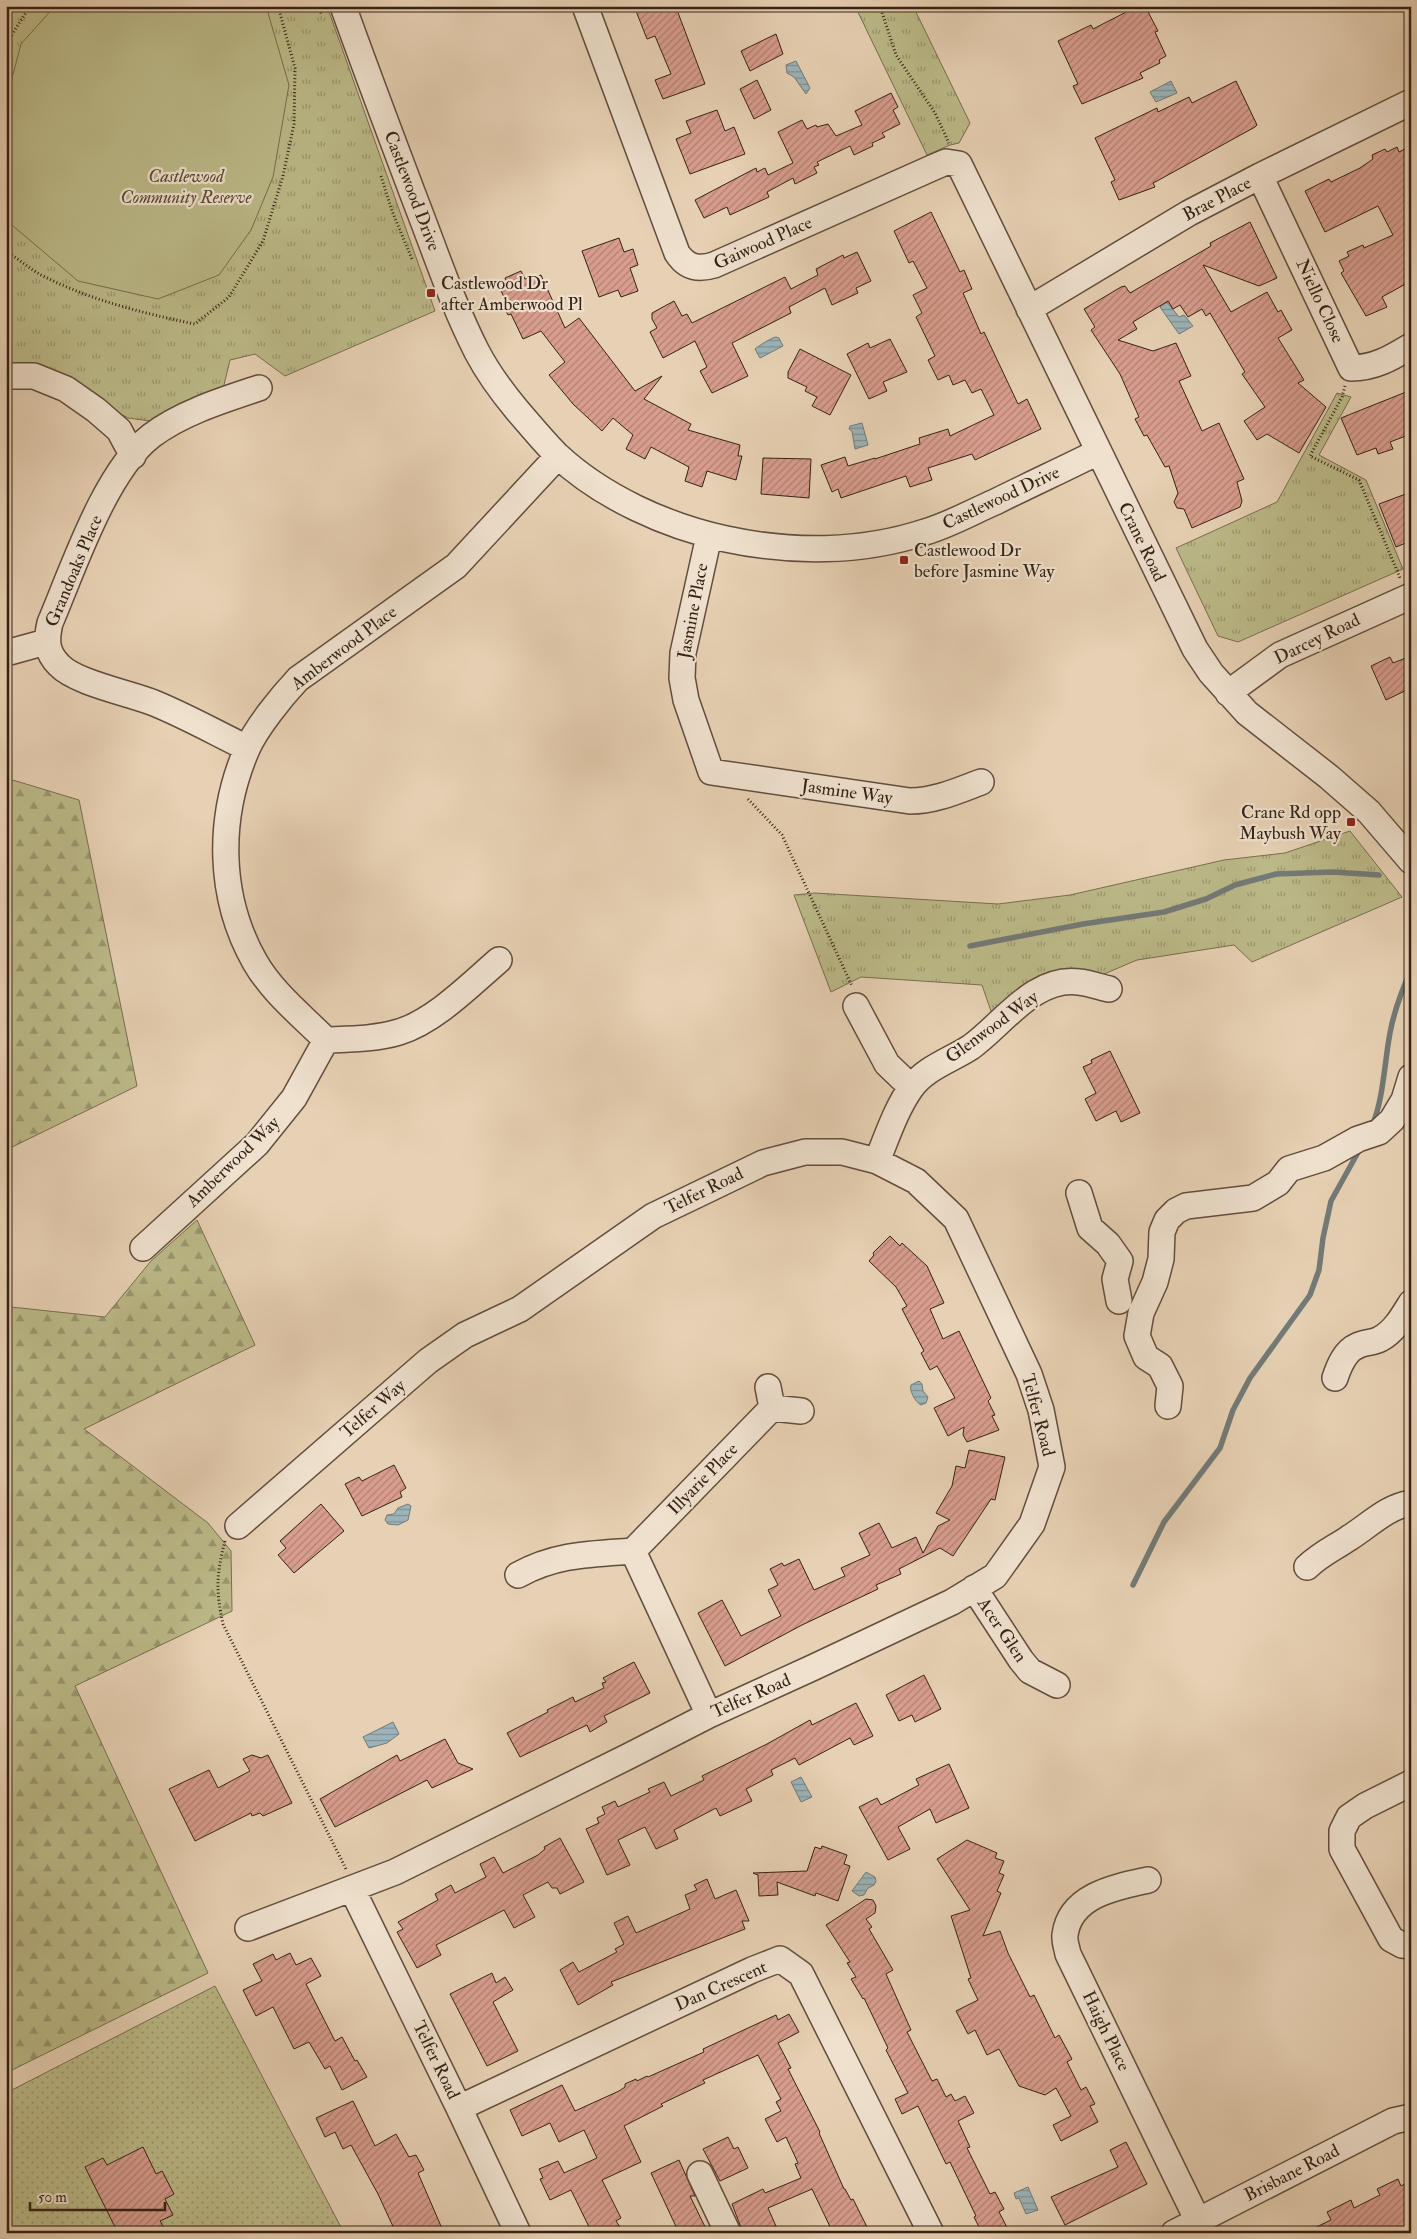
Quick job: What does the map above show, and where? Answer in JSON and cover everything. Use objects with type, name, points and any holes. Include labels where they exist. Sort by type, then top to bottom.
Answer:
[{"type":"street","name":"Castlewood Drive","points":[[343,6],[448,286],[478,353],[499,388],[558,456],[592,482],[632,506],[673,524],[709,536],[745,544],[793,549],[839,548],[879,544],[925,532],[961,518],[1098,452]]},
{"type":"street","name":"Gaiwood Place","points":[[585,6],[673,245],[682,260],[689,265],[705,268],[714,265],[946,162],[956,162]]},
{"type":"street","name":"Brae Place","points":[[1029,309],[1189,213],[1411,102]]},
{"type":"street","name":"Crane Road","points":[[956,162],[963,168],[1029,309],[1195,649],[1211,673],[1247,713],[1329,776],[1369,812],[1411,861]]},
{"type":"street","name":"Niello Close","points":[[1260,176],[1351,368]]},
{"type":"street","points":[[1351,368],[1365,368],[1384,362],[1411,346]]},
{"type":"street","points":[[6,376],[34,376],[66,389],[96,410],[119,430],[133,456]]},
{"type":"street","name":"Grandoaks Place","points":[[247,748],[154,704],[72,675],[60,667],[52,656],[46,642],[50,623],[108,490],[133,456],[150,437],[166,427],[228,398],[259,388]]},
{"type":"street","name":"Amberwood Place","points":[[326,1040],[278,993],[256,964],[242,936],[231,903],[225,866],[226,834],[230,798],[247,748],[282,696],[298,679],[456,566],[558,456]]},
{"type":"street","name":"Jasmine Place","points":[[709,536],[683,653],[682,678],[686,700],[711,772]]},
{"type":"street","name":"Darcey Road","points":[[1228,693],[1280,655],[1410,596]]},
{"type":"street","points":[[6,653],[46,642]]},
{"type":"street","name":"Jasmine Way","points":[[711,772],[910,801],[924,801],[940,797],[981,782]]},
{"type":"street","points":[[326,1040],[383,1036],[415,1025],[445,1005],[499,960]]},
{"type":"street","name":"Glenwood Way","points":[[877,1161],[911,1087],[928,1072],[972,1046],[1028,997],[1052,985],[1078,981],[1109,989]]},
{"type":"street","points":[[856,1006],[887,1064],[911,1087]]},
{"type":"street","name":"Amberwood Way","points":[[143,1248],[257,1144],[294,1098],[326,1040]]},
{"type":"street","points":[[1168,1406],[1170,1386],[1160,1366],[1146,1357],[1137,1336],[1141,1313],[1155,1282],[1160,1259],[1162,1232],[1167,1220],[1176,1211],[1186,1206],[1253,1198],[1278,1183],[1289,1169],[1324,1158],[1369,1136],[1392,1120],[1404,1100],[1411,1077]]},
{"type":"street","name":"Telfer Road","points":[[248,1928],[396,1872],[621,1761],[708,1715],[952,1602],[995,1576],[1032,1524],[1052,1467],[1041,1410],[1029,1374],[956,1219],[916,1181],[877,1161],[842,1152],[805,1152],[763,1163],[653,1216],[520,1309]]},
{"type":"street","points":[[1079,1193],[1090,1228],[1108,1244],[1120,1261]]},
{"type":"street","points":[[1120,1261],[1148,1256],[1160,1259]]},
{"type":"street","points":[[1119,1301],[1115,1279],[1120,1261]]},
{"type":"street","points":[[1335,1378],[1340,1364],[1347,1354],[1356,1346],[1379,1340],[1389,1332],[1411,1303]]},
{"type":"street","name":"Telfer Way","points":[[238,1526],[428,1362],[465,1334],[520,1309]]},
{"type":"street","name":"Illyarie Place","points":[[633,1551],[770,1397],[802,1411]]},
{"type":"street","points":[[1307,1567],[1322,1552],[1351,1537],[1379,1516],[1399,1505],[1411,1503]]},
{"type":"street","points":[[518,1575],[537,1565],[557,1559],[577,1555],[633,1551],[708,1715]]},
{"type":"street","name":"Acer Glen","points":[[974,1588],[1030,1671],[1057,1685]]},
{"type":"street","points":[[1411,1783],[1365,1806],[1349,1817],[1342,1831],[1342,1849],[1391,1939],[1402,1946],[1411,1946]]},
{"type":"street","name":"Haigh Place","points":[[1148,1880],[1114,1887],[1092,1897],[1077,1908],[1068,1921],[1064,1936],[1068,1954],[1198,2221]]},
{"type":"street","name":"Telfer Road","points":[[352,1889],[518,2233]]},
{"type":"street","name":"Dan Crescent","points":[[459,2108],[752,1970],[780,1960],[801,1974],[931,2233]]},
{"type":"street","name":"Brisbane Road","points":[[1174,2233],[1393,2121],[1411,2117]]},
{"type":"street","points":[[700,2174],[728,2233]]},
{"type":"path","points":[[6,44],[30,6]]},
{"type":"path","points":[[6,251],[40,274],[94,298],[149,315],[195,324],[229,297],[263,241],[283,176],[294,124],[295,68],[278,6]]},
{"type":"path","points":[[880,6],[896,55],[935,113],[947,137],[956,162]]},
{"type":"path","points":[[1351,368],[1342,397],[1310,456],[1359,480],[1410,596]]},
{"type":"path","points":[[742,777],[742,790],[748,799],[782,835],[855,992],[856,1006]]},
{"type":"path","points":[[238,1526],[225,1541],[218,1569],[217,1597],[224,1624],[345,1865],[352,1889]]},
{"type":"green space","name":"Castlewood Community Reserve","points":[[6,6],[327,6],[435,311],[285,376],[255,354],[230,360],[223,389],[150,421],[128,418],[44,371],[6,369]]},
{"type":"green space","points":[[55,6],[266,6],[289,85],[273,177],[251,230],[219,275],[158,299],[78,281],[6,220],[6,101],[21,44]]},
{"type":"green space","points":[[855,6],[913,6],[970,123],[959,143],[927,155]]},
{"type":"green space","points":[[1337,393],[1351,397],[1319,455],[1366,480],[1403,569],[1238,642],[1218,636],[1176,548],[1277,502]]},
{"type":"green space","points":[[6,778],[79,800],[137,1086],[6,1150]]},
{"type":"green space","points":[[1350,831],[1402,897],[1252,962],[1234,945],[1137,960],[1104,974],[1063,973],[1034,979],[993,1017],[982,985],[861,977],[831,992],[794,895],[815,893],[998,904],[1070,895],[1224,860],[1285,853]]},
{"type":"green space","points":[[197,1220],[255,1345],[84,1429],[208,1523],[231,1551],[232,1611],[75,1686],[208,1973],[6,2073],[6,1308],[105,1317],[151,1261]]},
{"type":"green space","points":[[215,1986],[344,2233],[11,2233],[13,2228],[6,2226],[6,2093]]},
{"type":"water","points":[[796,61],[810,88],[806,94],[794,77],[787,73],[786,65]]},
{"type":"water","points":[[1171,81],[1177,93],[1156,102],[1150,92]]},
{"type":"water","points":[[1167,302],[1179,317],[1184,315],[1193,326],[1179,334],[1160,307]]},
{"type":"water","points":[[776,337],[779,338],[783,346],[760,358],[755,349]]},
{"type":"water","points":[[862,423],[868,445],[855,449],[852,431],[849,429],[850,426]]},
{"type":"water","points":[[919,1381],[928,1397],[926,1403],[921,1405],[915,1399],[911,1387],[911,1385]]},
{"type":"water","points":[[408,1504],[411,1506],[408,1520],[398,1525],[388,1524],[385,1520],[387,1515],[394,1514],[398,1508]]},
{"type":"water","points":[[393,1722],[399,1734],[387,1743],[369,1748],[363,1737]]},
{"type":"water","points":[[801,1777],[812,1797],[801,1802],[791,1782]]},
{"type":"water","points":[[866,1872],[875,1877],[876,1881],[874,1885],[868,1888],[864,1895],[859,1896],[852,1891]]},
{"type":"water","points":[[1028,2187],[1038,2210],[1026,2214],[1019,2198],[1016,2199],[1014,2193]]},
{"type":"building","points":[[634,6],[672,6],[674,10],[677,10],[705,84],[663,99],[655,80],[671,74],[655,36],[647,39]]},
{"type":"building","points":[[1138,6],[1145,6],[1158,31],[1155,32],[1166,56],[1159,60],[1160,63],[1140,73],[1143,78],[1082,104],[1073,86],[1078,84],[1058,41],[1091,25],[1093,29]]},
{"type":"building","points":[[776,34],[783,54],[750,71],[741,51]]},
{"type":"building","points":[[757,80],[771,110],[754,119],[740,89]]},
{"type":"building","points":[[1236,81],[1257,125],[1153,183],[1155,187],[1119,200],[1111,182],[1115,180],[1095,138],[1157,108],[1158,112],[1189,97],[1192,103]]},
{"type":"building","points":[[891,93],[898,107],[893,110],[900,124],[882,133],[885,137],[872,143],[873,146],[854,155],[850,146],[817,162],[819,165],[814,167],[817,173],[795,184],[793,178],[767,192],[769,197],[730,215],[727,207],[704,218],[695,200],[756,168],[757,172],[765,168],[768,175],[793,163],[778,132],[802,120],[807,129],[816,125],[817,127],[828,124],[836,136],[862,125],[855,111]]},
{"type":"building","points":[[717,110],[725,131],[734,127],[745,154],[690,174],[676,139],[691,133],[686,121]]},
{"type":"building","points":[[1411,146],[1411,281],[1382,297],[1387,307],[1366,316],[1341,273],[1344,271],[1339,261],[1349,256],[1347,252],[1363,245],[1364,248],[1393,235],[1378,206],[1325,232],[1305,191],[1329,179],[1331,182],[1360,168],[1373,159],[1372,155],[1385,149],[1387,152],[1397,147],[1399,152]]},
{"type":"building","points":[[931,212],[960,272],[964,270],[972,289],[963,293],[981,334],[984,332],[1018,404],[1027,399],[1041,429],[975,460],[972,454],[928,468],[932,480],[910,487],[906,476],[841,498],[838,489],[832,492],[821,465],[845,457],[848,466],[875,459],[920,444],[919,438],[948,429],[950,436],[994,415],[981,389],[972,393],[965,380],[953,385],[949,375],[938,380],[928,360],[935,356],[916,317],[922,313],[913,295],[927,288],[913,261],[909,263],[894,231]]},
{"type":"building","points":[[1250,222],[1277,278],[1259,286],[1203,265],[1231,312],[1267,292],[1278,312],[1281,310],[1292,330],[1278,338],[1304,380],[1298,383],[1326,407],[1299,453],[1267,434],[1257,440],[1244,421],[1265,407],[1242,374],[1245,372],[1210,313],[1206,316],[1202,309],[1188,317],[1180,305],[1173,309],[1168,301],[1133,322],[1137,329],[1118,340],[1153,351],[1176,343],[1191,376],[1179,381],[1202,431],[1219,423],[1244,479],[1237,482],[1242,501],[1240,507],[1192,528],[1184,509],[1177,508],[1174,502],[1178,493],[1169,466],[1165,467],[1147,435],[1144,436],[1135,419],[1139,417],[1120,374],[1091,330],[1095,327],[1084,309],[1121,287],[1125,286],[1130,293],[1211,246],[1210,243]]},
{"type":"building","points":[[619,238],[624,252],[633,249],[638,265],[630,268],[638,291],[621,297],[618,290],[599,297],[582,251]]},
{"type":"building","points":[[857,252],[871,281],[856,288],[858,293],[832,305],[825,288],[789,307],[791,313],[732,343],[748,376],[712,393],[700,371],[707,367],[695,341],[663,358],[650,332],[657,328],[652,319],[652,313],[674,301],[682,316],[687,314],[692,323],[785,277],[791,289],[818,275],[816,269],[843,255],[844,258]]},
{"type":"building","points":[[521,271],[525,279],[528,278],[529,280],[541,275],[565,328],[579,318],[635,391],[662,376],[644,399],[691,424],[688,430],[740,445],[738,456],[742,456],[736,480],[707,471],[702,487],[685,481],[689,467],[651,447],[645,459],[626,449],[633,435],[613,418],[602,431],[573,404],[549,375],[565,362],[541,331],[523,339],[511,314],[508,315],[502,303],[506,301],[501,291],[509,287],[505,278]]},
{"type":"building","points":[[890,339],[907,372],[883,382],[887,391],[869,399],[847,354],[868,343],[870,348]]},
{"type":"building","points":[[800,349],[851,375],[830,415],[812,406],[817,397],[805,391],[807,387],[788,378],[788,372]]},
{"type":"building","points":[[1411,390],[1411,434],[1390,442],[1393,449],[1378,454],[1376,448],[1357,455],[1341,418]]},
{"type":"building","points":[[763,458],[811,459],[809,498],[761,494]]},
{"type":"building","points":[[1411,492],[1411,541],[1396,547],[1379,504]]},
{"type":"building","points":[[1411,656],[1411,688],[1386,700],[1371,666],[1390,657],[1393,663]]},
{"type":"building","points":[[1110,1051],[1140,1113],[1121,1122],[1116,1111],[1096,1121],[1085,1099],[1096,1093],[1083,1067],[1092,1063],[1091,1060]]},
{"type":"building","points":[[890,1236],[900,1246],[902,1243],[927,1266],[944,1303],[930,1309],[943,1339],[959,1331],[991,1398],[988,1401],[995,1415],[992,1416],[999,1430],[967,1442],[963,1435],[964,1427],[948,1436],[934,1408],[955,1398],[937,1366],[930,1370],[921,1353],[924,1351],[902,1309],[907,1306],[896,1287],[869,1261],[874,1255],[873,1253]]},
{"type":"building","points":[[969,1450],[1005,1457],[995,1500],[991,1499],[953,1556],[940,1548],[899,1569],[901,1574],[876,1585],[878,1589],[802,1625],[725,1666],[698,1613],[722,1600],[741,1636],[781,1616],[768,1590],[778,1585],[770,1569],[782,1563],[784,1566],[799,1559],[814,1590],[845,1576],[841,1568],[870,1555],[859,1533],[879,1523],[892,1548],[916,1537],[923,1553],[938,1526],[950,1520],[936,1513],[952,1486],[956,1466],[965,1468]]},
{"type":"building","points":[[394,1465],[406,1488],[400,1492],[402,1497],[362,1516],[345,1484],[359,1477],[362,1481]]},
{"type":"building","points":[[321,1504],[344,1531],[294,1573],[278,1555],[286,1548],[280,1541]]},
{"type":"building","points":[[634,1662],[650,1693],[604,1716],[607,1722],[590,1732],[587,1725],[520,1757],[507,1733],[573,1697],[575,1702],[604,1688],[602,1683],[606,1682],[603,1678]]},
{"type":"building","points":[[924,1675],[941,1709],[915,1722],[912,1715],[899,1721],[886,1695]]},
{"type":"building","points":[[856,1703],[873,1736],[854,1745],[850,1738],[799,1765],[795,1758],[771,1770],[773,1775],[746,1789],[752,1801],[720,1816],[716,1808],[674,1830],[678,1839],[656,1849],[645,1827],[618,1840],[630,1865],[607,1875],[586,1829],[599,1823],[597,1818],[605,1814],[602,1807],[615,1801],[618,1807],[650,1792],[648,1789],[664,1782],[671,1796],[704,1780],[702,1776],[767,1744],[810,1720],[812,1725]]},
{"type":"building","points":[[445,1739],[458,1763],[473,1769],[432,1788],[427,1780],[335,1827],[320,1799],[397,1755],[400,1761]]},
{"type":"building","points":[[252,1755],[261,1758],[268,1755],[292,1803],[263,1816],[260,1813],[252,1816],[251,1813],[195,1841],[169,1789],[209,1770],[218,1788],[250,1771],[243,1759]]},
{"type":"building","points":[[949,1764],[969,1808],[936,1823],[930,1809],[898,1827],[910,1849],[888,1860],[859,1807],[877,1798],[881,1805],[919,1785],[916,1779]]},
{"type":"building","points":[[560,1838],[584,1882],[560,1894],[557,1888],[552,1888],[548,1882],[523,1895],[535,1917],[514,1928],[504,1910],[436,1945],[441,1955],[417,1968],[397,1932],[403,1929],[398,1922],[438,1900],[435,1894],[451,1885],[455,1893],[486,1877],[480,1864],[494,1857],[503,1873],[538,1855],[545,1849],[544,1847]]},
{"type":"building","points":[[967,1840],[997,1853],[995,1858],[1004,1861],[999,1873],[1004,1875],[997,1891],[1001,1893],[983,1936],[1000,1931],[1008,1953],[1030,1997],[1034,1995],[1055,2038],[1059,2035],[1072,2059],[1067,2062],[1081,2090],[1086,2087],[1095,2104],[1090,2106],[1098,2122],[1061,2141],[1053,2125],[1071,2116],[1056,2088],[1045,2095],[1019,2086],[999,2049],[987,2055],[975,2030],[968,2034],[956,2011],[978,2000],[968,1979],[971,1978],[951,1916],[970,1910],[937,1859]]},
{"type":"building","points":[[822,1846],[847,1855],[844,1864],[850,1866],[838,1901],[816,1893],[815,1896],[777,1882],[778,1895],[759,1896],[758,1875],[753,1873],[807,1871],[815,1847],[821,1849]]},
{"type":"building","points":[[707,1879],[715,1899],[736,1890],[749,1921],[742,1921],[745,1929],[611,1982],[613,1985],[578,2005],[560,1970],[573,1962],[579,1972],[617,1952],[615,1949],[624,1944],[614,1923],[628,1916],[636,1933],[690,1909],[685,1895],[697,1890],[694,1885]]},
{"type":"building","points":[[866,1899],[873,1900],[876,1906],[875,1913],[866,1919],[872,1927],[869,1929],[893,1970],[886,1974],[911,2030],[907,2032],[932,2081],[937,2079],[946,2097],[951,2094],[955,2101],[965,2096],[974,2113],[958,2121],[970,2147],[967,2148],[990,2194],[995,2192],[1004,2209],[999,2212],[1010,2233],[982,2233],[974,2217],[976,2216],[950,2162],[946,2164],[918,2106],[902,2114],[895,2099],[908,2093],[886,2050],[888,2048],[864,1998],[851,1979],[856,1977],[847,1963],[850,1962],[826,1925]]},
{"type":"building","points":[[290,1953],[296,1965],[311,1958],[321,1976],[306,1984],[335,2041],[342,2037],[355,2061],[357,2060],[367,2077],[342,2090],[330,2066],[325,2069],[309,2042],[294,2049],[273,2007],[256,2016],[243,1990],[262,1981],[253,1964],[273,1954],[276,1960]]},
{"type":"building","points":[[492,1973],[496,1983],[505,1977],[513,1990],[493,2002],[518,2051],[487,2066],[450,1994]]},
{"type":"building","points":[[789,2014],[799,2032],[778,2043],[791,2068],[788,2069],[820,2132],[844,2189],[851,2200],[853,2199],[870,2233],[833,2233],[812,2189],[768,2208],[779,2233],[743,2233],[732,2204],[763,2189],[765,2193],[801,2178],[795,2164],[798,2163],[786,2137],[777,2142],[765,2119],[781,2111],[776,2102],[781,2099],[758,2055],[703,2080],[705,2083],[661,2104],[663,2106],[624,2126],[641,2162],[602,2180],[621,2218],[616,2221],[624,2233],[592,2233],[571,2190],[550,2200],[540,2179],[543,2178],[539,2169],[558,2161],[564,2173],[597,2158],[584,2130],[559,2142],[550,2123],[522,2136],[510,2110],[562,2085],[575,2111],[619,2091],[625,2087],[625,2084],[636,2079],[637,2081],[648,2077],[704,2052],[703,2049],[776,2015],[778,2020]]},
{"type":"building","points":[[353,2101],[375,2146],[396,2134],[409,2157],[416,2155],[424,2170],[418,2173],[444,2233],[396,2233],[378,2194],[351,2145],[343,2149],[335,2132],[325,2137],[316,2118]]},
{"type":"building","points":[[728,2137],[734,2149],[738,2147],[748,2168],[720,2181],[703,2149]]},
{"type":"building","points":[[1126,2142],[1147,2184],[1065,2225],[1051,2197],[1118,2167],[1110,2150]]},
{"type":"building","points":[[143,2147],[156,2174],[162,2171],[174,2194],[165,2199],[173,2215],[160,2221],[167,2233],[118,2233],[85,2167],[103,2158],[107,2165]]},
{"type":"building","points":[[679,2160],[695,2196],[690,2196],[708,2233],[679,2233],[651,2173]]},
{"type":"building","points":[[1398,2179],[1401,2186],[1411,2181],[1411,2233],[1304,2233],[1331,2220],[1327,2212],[1351,2200],[1354,2208],[1380,2195],[1377,2189]]},
{"type":"waterway","points":[[970,946],[1083,924],[1164,912],[1206,899],[1235,885],[1276,874],[1333,872],[1379,875]]},
{"type":"waterway","points":[[1372,1125],[1379,1105],[1388,1043],[1394,1017],[1401,993],[1411,970]]},
{"type":"waterway","points":[[1133,1585],[1164,1522],[1220,1448],[1233,1410],[1250,1378],[1310,1295],[1319,1270],[1323,1238],[1331,1201],[1361,1147]]},
{"type":"place","name":"Castlewood Dr after Amberwood Pl","points":[[431,293]]},
{"type":"place","name":"Castlewood Dr before Jasmine Way","points":[[904,560]]},
{"type":"place","name":"Crane Rd opp Maybush Way","points":[[1351,822]]}]
